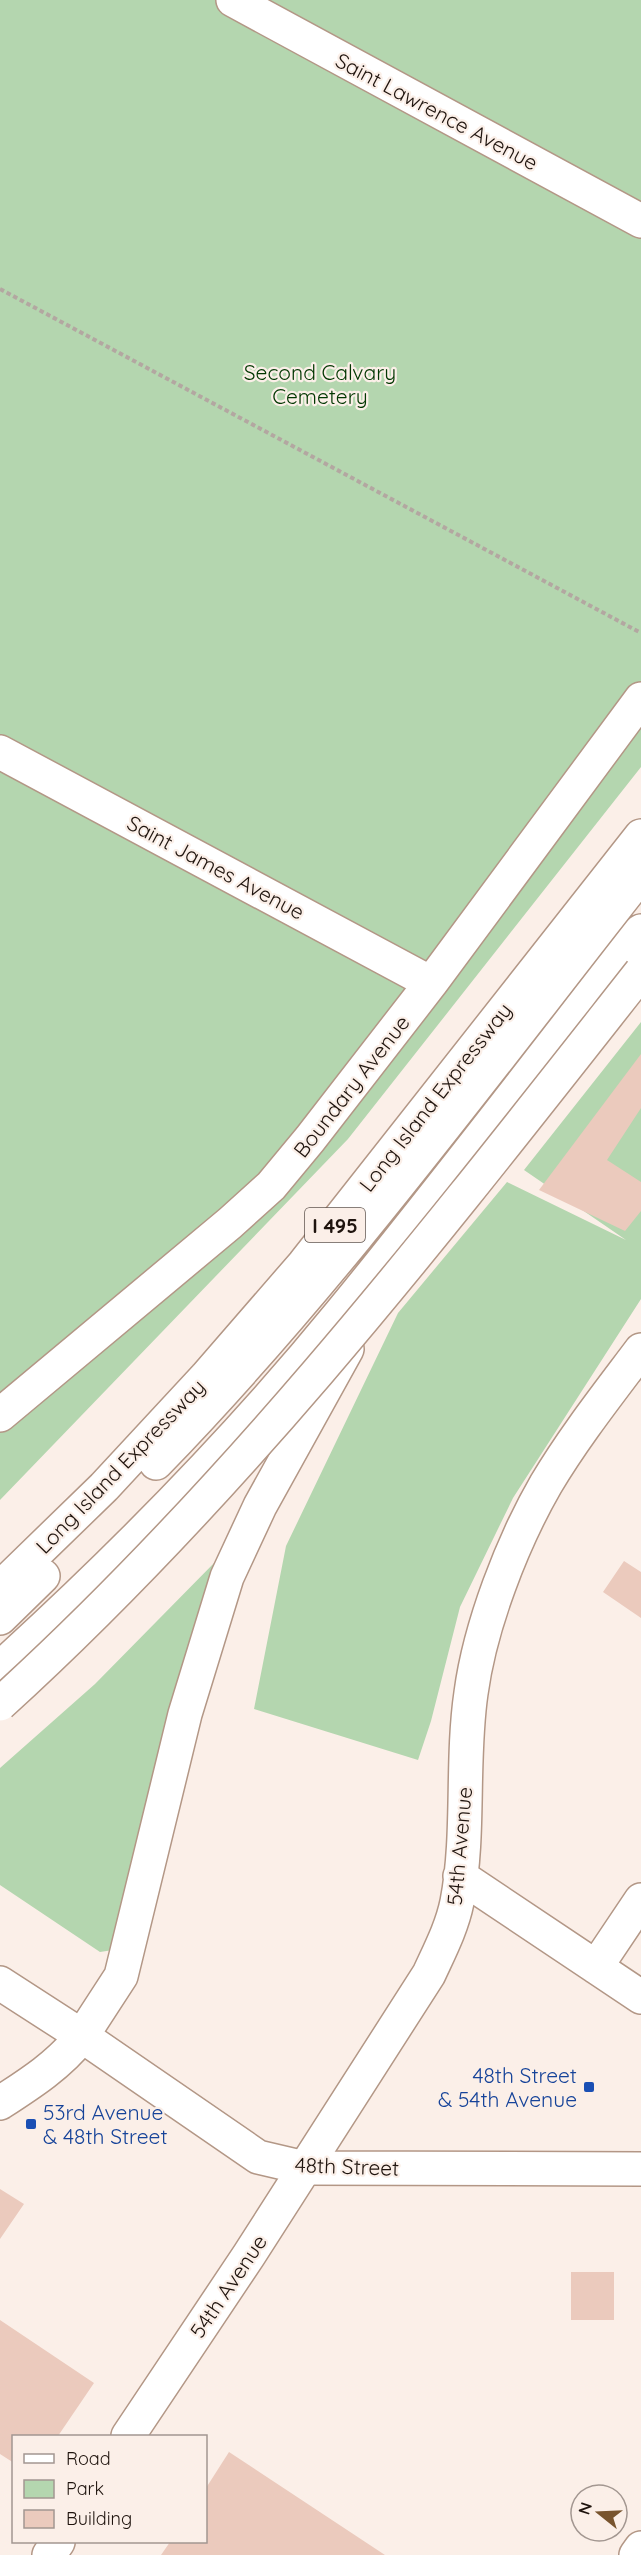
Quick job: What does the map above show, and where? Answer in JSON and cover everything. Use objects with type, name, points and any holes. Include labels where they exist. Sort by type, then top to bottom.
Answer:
[{"type":"main road","name":"Saint Lawrence Avenue","points":[[232,0],[641,221]]},
{"type":"main road","name":"Boundary Avenue","points":[[0,1415],[271,1186],[431,983],[641,699]]},
{"type":"main road","name":"Saint James Avenue","points":[[0,752],[431,983]]},
{"type":"main road","name":"Long Island Expressway","points":[[0,1588],[104,1487],[206,1377],[304,1264],[641,836]]},
{"type":"main road","points":[[0,1618],[116,1505],[224,1393],[406,1173],[641,875]]},
{"type":"main road","points":[[0,1668],[144,1530],[239,1429],[339,1315],[641,931]]},
{"type":"main road","points":[[0,1704],[36,1672],[163,1545],[265,1435],[364,1320],[452,1212],[641,972]]},
{"type":"main road","points":[[0,2103],[44,2074],[71,2050],[121,1976],[185,1714],[232,1566],[260,1506],[433,1195]]},
{"type":"main road","name":"54th Avenue","points":[[129,2435],[305,2168],[429,1974],[451,1925],[460,1876],[471,1694],[477,1654],[489,1617],[519,1541],[545,1486],[574,1440],[641,1350]]},
{"type":"main road","points":[[460,1876],[641,1997]]},
{"type":"main road","points":[[596,1967],[641,1900]]},
{"type":"main road","name":"48th Street","points":[[0,1983],[82,2036],[258,2157],[305,2168],[641,2169]]},
{"type":"main road","points":[[636,2555],[641,2548]]},
{"type":"path","points":[[0,289],[641,633]]},
{"type":"green space","name":"Second Calvary Cemetery","points":[[0,0],[641,0],[641,767],[348,1139],[0,1500]]},
{"type":"green space","points":[[641,1022],[641,1299],[513,1498],[460,1607],[431,1721],[418,1760],[254,1709],[286,1546],[398,1313],[507,1182],[626,1240],[524,1170]]},
{"type":"green space","points":[[218,1559],[168,1712],[113,1950],[100,1952],[0,1885],[0,1768],[95,1684]]},
{"type":"building","points":[[641,1054],[641,1108],[607,1160],[641,1182],[641,1211],[625,1231],[539,1190]]},
{"type":"building","points":[[624,1561],[641,1572],[641,1618],[603,1592]]},
{"type":"building","points":[[0,2189],[24,2204],[0,2239]]},
{"type":"building","points":[[571,2272],[614,2272],[614,2320],[571,2320]]},
{"type":"building","points":[[0,2320],[94,2383],[59,2435],[12,2435],[12,2462],[0,2454]]},
{"type":"building","points":[[229,2452],[385,2555],[161,2555],[169,2543],[207,2543],[207,2486]]},
{"type":"place","name":"48th Street & 54th Avenue","points":[[589,2087]]},
{"type":"place","name":"53rd Avenue & 48th Street","points":[[31,2124]]}]
